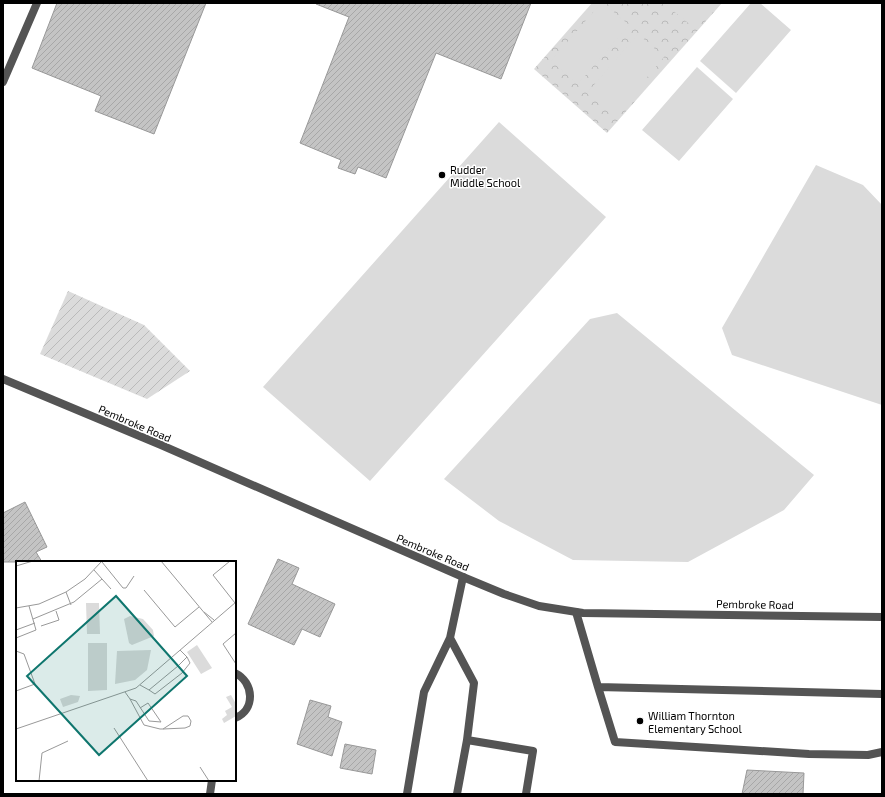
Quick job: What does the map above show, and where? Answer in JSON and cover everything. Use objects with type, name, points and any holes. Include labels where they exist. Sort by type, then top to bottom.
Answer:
[{"type":"street","points":[[3,82],[37,3]]},
{"type":"street","name":"Pembroke Road","points":[[3,379],[463,577],[504,594],[539,606],[583,613],[882,617]]},
{"type":"street","points":[[407,794],[424,692],[450,638],[463,577]]},
{"type":"street","points":[[576,612],[615,742],[809,754],[868,754],[882,752]]},
{"type":"street","points":[[450,638],[474,683],[467,740],[457,794]]},
{"type":"street","points":[[236,674],[244,679],[248,686],[250,695],[249,704],[245,711],[236,718]]},
{"type":"street","points":[[598,687],[882,694]]},
{"type":"street","points":[[467,740],[533,751],[526,794]]},
{"type":"street","points":[[210,794],[212,781]]},
{"type":"green space","points":[[592,3],[722,3],[607,133],[534,69]]},
{"type":"green space","points":[[601,3],[603,3],[629,25],[578,84],[551,61]]},
{"type":"green space","points":[[713,3],[693,27],[665,4]]},
{"type":"green space","points":[[751,3],[760,3],[791,30],[736,93],[700,61]]},
{"type":"green space","points":[[638,34],[664,57],[614,117],[587,93]]},
{"type":"green space","points":[[697,67],[733,99],[679,161],[642,130]]},
{"type":"green space","points":[[499,122],[606,217],[370,481],[263,387]]},
{"type":"green space","points":[[816,165],[863,185],[882,205],[882,405],[732,355],[722,328]]},
{"type":"green space","points":[[68,291],[144,325],[190,371],[147,399],[40,354]]},
{"type":"green space","points":[[617,313],[814,475],[784,510],[688,562],[573,560],[499,521],[444,479],[590,319]]},
{"type":"building","points":[[57,3],[206,3],[154,134],[95,111],[101,96],[32,68]]},
{"type":"building","points":[[531,3],[501,79],[436,53],[386,178],[358,167],[355,174],[338,168],[341,160],[300,143],[349,17],[316,4]]},
{"type":"building","points":[[25,502],[47,547],[36,552],[41,561],[3,562],[3,513]]},
{"type":"building","points":[[278,559],[299,568],[292,584],[335,604],[320,637],[302,629],[294,645],[248,624]]},
{"type":"building","points":[[310,700],[331,706],[328,717],[342,722],[332,756],[297,744]]},
{"type":"building","points":[[345,744],[376,750],[372,774],[340,768]]},
{"type":"building","points":[[747,770],[804,773],[803,794],[742,794]]},
{"type":"place","name":"Rudder Middle School","points":[[442,175]]},
{"type":"place","name":"William Thornton Elementary School","points":[[640,721]]}]
